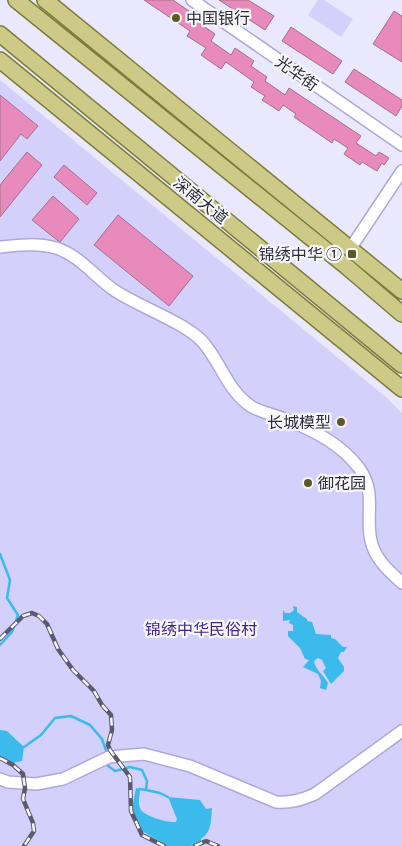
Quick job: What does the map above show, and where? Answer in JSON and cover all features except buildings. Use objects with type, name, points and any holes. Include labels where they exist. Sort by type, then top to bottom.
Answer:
[{"type":"main road","points":[[16,0],[194,146],[347,267],[402,314]]},
{"type":"main road","points":[[45,0],[402,291]]},
{"type":"main road","name":"深南大道","points":[[0,34],[402,365]]},
{"type":"main road","points":[[0,60],[402,389]]},
{"type":"main road","points":[[194,146],[260,176]]},
{"type":"main road","points":[[303,307],[364,332]]},
{"type":"street","name":"光华街","points":[[197,1],[402,145]]},
{"type":"street","points":[[350,249],[402,171]]},
{"type":"street","points":[[0,246],[43,245],[58,248],[75,258],[113,290],[140,306],[187,329],[202,341],[232,388],[253,407],[302,426],[323,437],[350,457],[368,484],[371,542],[383,565],[402,583]]},
{"type":"street","points":[[0,780],[36,784],[64,780],[106,759],[144,754],[190,766],[276,802],[290,803],[315,794],[402,731]]},
{"type":"green space","points":[[318,0],[324,0],[353,19],[341,37],[308,15]]},
{"type":"green space","name":"锦绣中华民俗村","points":[[0,80],[387,398],[402,413],[402,846],[0,846]]},
{"type":"water","points":[[293,606],[297,607],[297,612],[307,621],[312,622],[316,634],[331,635],[331,638],[335,639],[343,647],[347,647],[338,658],[344,667],[344,671],[331,684],[323,671],[326,668],[322,660],[318,658],[314,661],[328,683],[326,690],[320,688],[321,681],[318,674],[303,667],[309,660],[305,659],[300,648],[288,636],[288,631],[293,631],[293,625],[289,623],[290,620],[283,621],[283,610],[285,613],[290,613],[294,610]]},
{"type":"water","points":[[0,730],[7,731],[24,747],[22,761],[13,763],[0,756]]},
{"type":"water","points":[[136,788],[140,789],[139,802],[141,810],[148,815],[163,820],[176,822],[177,819],[168,797],[200,800],[206,809],[212,808],[209,829],[201,839],[201,843],[191,846],[167,846],[142,831],[132,808]]},
{"type":"waterway","points":[[0,554],[10,580],[7,598],[18,615],[12,632],[0,645]]},
{"type":"waterway","points":[[24,747],[41,735],[55,718],[71,716],[90,725],[102,739],[107,753]]},
{"type":"waterway","points":[[107,761],[107,765],[115,771],[130,767],[142,770],[147,781],[146,790],[140,789]]},
{"type":"waterway","points":[[146,790],[168,797]]},
{"type":"railway","points":[[0,639],[23,616],[32,613],[39,616],[47,624],[58,649],[73,670],[94,691],[102,705],[111,715],[112,730],[108,745],[130,777],[131,811],[142,835],[164,846]]},
{"type":"railway","points":[[0,758],[13,765],[23,774],[25,788],[23,799],[33,823],[34,831],[24,846]]},
{"type":"railway","points":[[195,846],[206,841],[218,846]]},
{"type":"place","name":"中国银行","points":[[176,18]]},
{"type":"place","name":"锦绣中华 ①","points":[[352,254]]},
{"type":"place","name":"长城模型","points":[[341,422]]},
{"type":"place","name":"御花园","points":[[308,483]]}]
